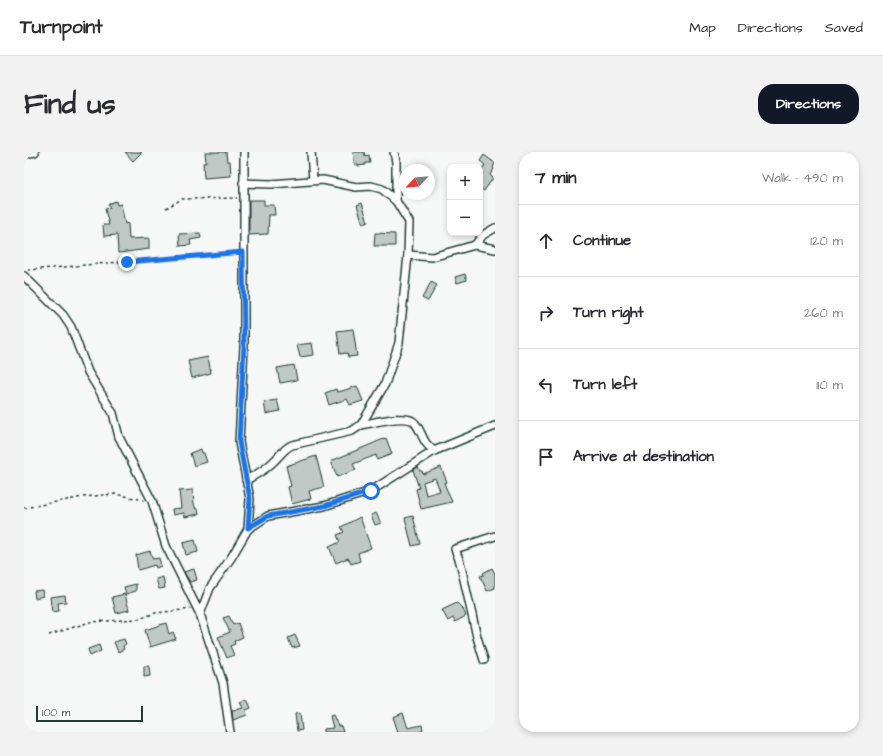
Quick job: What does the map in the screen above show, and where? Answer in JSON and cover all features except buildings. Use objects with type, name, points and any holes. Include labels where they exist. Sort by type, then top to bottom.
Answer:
[{"type":"street","points":[[24,154],[35,152]]},
{"type":"street","points":[[198,611],[210,588],[231,558],[248,528],[250,499],[239,442],[244,346],[244,152]]},
{"type":"street","points":[[312,152],[313,180]]},
{"type":"street","points":[[394,152],[396,162],[396,201]]},
{"type":"street","points":[[243,183],[270,184],[330,180],[356,187],[371,186],[382,189],[396,201],[409,222],[408,255],[399,343],[385,384],[361,425]]},
{"type":"street","points":[[475,245],[483,235],[495,228]]},
{"type":"street","points":[[408,255],[432,257],[475,245],[495,249]]},
{"type":"street","points":[[24,276],[63,315],[71,327],[88,372],[113,413],[119,437],[152,501],[166,546],[198,611],[223,682],[230,732]]},
{"type":"street","points":[[246,480],[262,471],[275,461],[286,448],[292,445],[352,431],[361,425],[395,419],[410,419],[416,424],[424,443],[434,451]]},
{"type":"street","points":[[248,528],[268,516],[324,506],[371,491],[434,451],[495,426]]},
{"type":"street","points":[[484,660],[477,637],[460,562],[455,549],[495,536]]},
{"type":"path","points":[[166,208],[182,199],[243,197]]},
{"type":"path","points":[[24,270],[243,252]]},
{"type":"path","points":[[24,508],[82,497],[115,494],[152,501]]},
{"type":"path","points":[[49,635],[90,622],[139,619],[155,613],[198,611]]},
{"type":"route","points":[[127,262],[152,258],[171,258],[243,252],[244,346],[239,442],[241,460],[250,499],[248,528],[268,516],[324,506],[371,491]]}]
